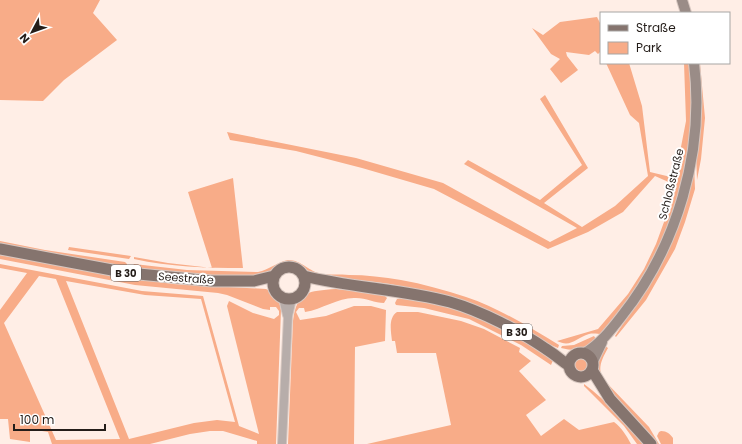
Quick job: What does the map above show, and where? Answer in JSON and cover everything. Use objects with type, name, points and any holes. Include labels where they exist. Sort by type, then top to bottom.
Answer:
[{"type":"main road","points":[[682,0],[686,12]]},
{"type":"main road","name":"Schloßstraße","points":[[576,357],[603,339],[628,308],[655,266],[666,244],[679,208],[688,173],[694,139],[696,105],[694,64]]},
{"type":"main road","name":"Seestraße","points":[[0,249],[128,274],[203,281],[254,281],[274,276],[280,269],[289,266],[298,269],[304,276],[336,283],[394,291],[450,302],[487,316],[547,349],[576,357]]},
{"type":"main road","points":[[274,276],[274,289]]},
{"type":"main road","points":[[304,276],[304,289]]},
{"type":"main road","name":"Seestraße","points":[[254,281],[274,289],[276,293],[288,298],[297,297],[304,289],[336,283]]},
{"type":"main road","name":"Schloßstraße","points":[[593,366],[603,339]]},
{"type":"main road","points":[[610,399],[588,354],[576,357],[572,374],[581,377],[610,399],[650,444]]},
{"type":"main road","points":[[581,377],[588,375],[593,366]]},
{"type":"street","points":[[282,444],[288,298]]},
{"type":"green space","points":[[0,0],[100,0],[93,13],[117,40],[64,80],[43,101],[0,100]]},
{"type":"green space","points":[[597,17],[600,23],[600,52],[598,54],[595,51],[589,55],[566,52],[567,56],[578,70],[561,83],[550,69],[560,59],[551,54],[532,28],[543,35],[560,22]]},
{"type":"green space","points":[[606,64],[629,64],[642,106],[650,172],[675,178],[686,121],[684,64],[690,64],[692,116],[686,166],[681,188],[663,244],[638,286],[602,334],[589,334],[570,343],[562,343],[557,341],[598,329],[628,294],[644,269],[656,244],[668,211],[673,184],[655,176],[623,212],[588,232],[548,249],[434,189],[296,151],[230,140],[227,132],[356,158],[443,183],[550,242],[577,228],[464,164],[468,160],[540,200],[582,165],[540,99],[545,95],[588,168],[544,203],[582,227],[615,206],[648,176],[639,123],[630,115]]},
{"type":"green space","points":[[700,64],[705,118],[701,159],[697,180],[696,154],[698,65]]},
{"type":"green space","points":[[694,164],[695,189],[675,249],[646,300],[616,337],[615,336],[646,289]]},
{"type":"green space","points":[[233,178],[243,268],[212,268],[188,192]]},
{"type":"green space","points":[[0,241],[45,250],[125,262],[127,266],[125,269],[0,245]]},
{"type":"green space","points":[[69,247],[131,256],[129,259],[68,250]]},
{"type":"green space","points":[[0,255],[173,284],[266,289],[270,291],[279,301],[281,310],[276,444],[257,444],[257,441],[223,431],[190,434],[150,444],[52,444],[48,432],[30,429],[30,442],[10,439],[8,419],[0,419],[0,310],[27,273],[0,268],[0,264],[142,291],[203,296],[239,426],[259,434],[227,306],[229,301],[253,313],[274,319],[279,315],[279,311],[276,307],[270,307],[270,310],[263,309],[218,293],[135,285],[0,259]],"holes":[[[39,276],[56,279],[120,439],[56,440],[4,323]],[[66,281],[145,295],[201,299],[235,422],[217,420],[194,423],[129,439]]]},
{"type":"green space","points":[[134,257],[168,263],[207,267],[161,264],[134,259]]},
{"type":"green space","points":[[288,260],[297,262],[317,273],[322,274],[395,279],[426,285],[458,294],[502,312],[559,345],[558,348],[541,341],[442,296],[390,284],[367,281],[325,279],[308,275],[300,267],[290,264],[279,267],[272,273],[233,279],[131,269],[134,264],[187,270],[258,272]]},
{"type":"green space","points":[[336,289],[383,294],[387,298],[384,303],[360,298],[343,299],[305,312],[304,308],[299,308],[296,312],[300,320],[326,316],[354,306],[371,306],[386,310],[385,341],[355,347],[354,444],[288,444],[293,321],[297,304],[301,298],[311,292]]},
{"type":"green space","points":[[403,298],[445,306],[480,317],[554,358],[551,365],[521,345],[469,319],[424,308],[396,305],[395,303],[397,299]]},
{"type":"green space","points":[[397,312],[418,312],[461,321],[484,329],[520,348],[519,352],[531,361],[519,371],[546,400],[526,415],[541,436],[564,419],[579,430],[614,422],[624,432],[631,444],[367,444],[451,425],[436,353],[397,353],[395,341],[392,341],[391,321]]},
{"type":"green space","points":[[594,336],[596,339],[584,348],[572,350],[561,348],[562,346],[574,345]]},
{"type":"green space","points":[[605,346],[608,348],[600,367],[603,379],[649,427],[659,444],[656,444],[621,406],[598,373],[596,366],[598,358]]},
{"type":"green space","points":[[577,356],[585,356],[590,361],[588,372],[585,374],[577,374],[572,369],[572,361]]},
{"type":"green space","points":[[584,384],[601,397],[645,444],[637,444],[624,426],[584,386]]},
{"type":"green space","points":[[661,431],[667,432],[671,435],[673,438],[673,444],[661,444],[657,436]]}]
